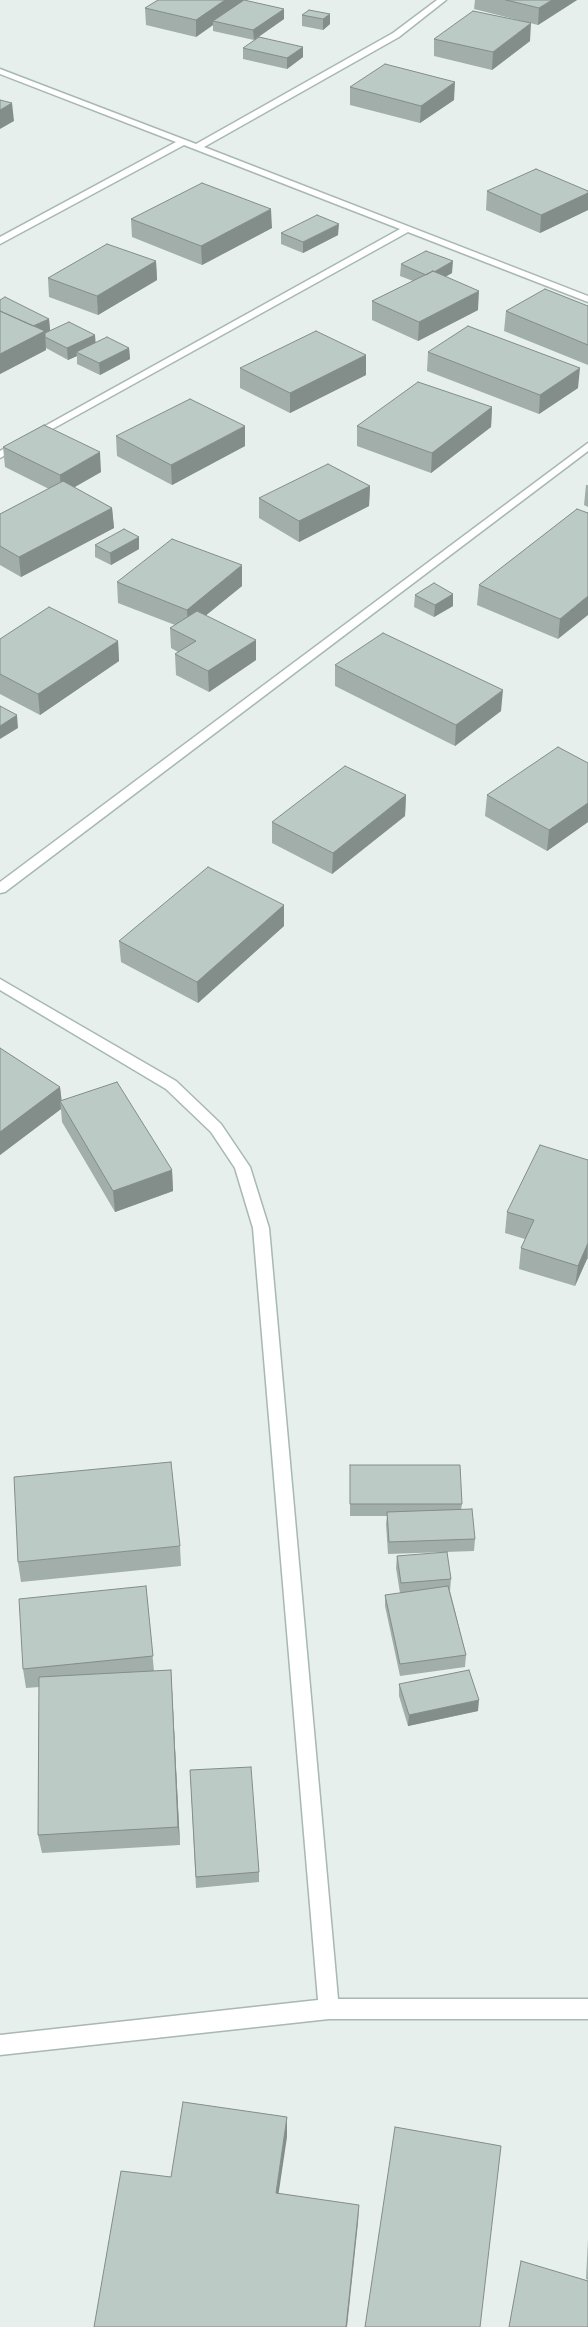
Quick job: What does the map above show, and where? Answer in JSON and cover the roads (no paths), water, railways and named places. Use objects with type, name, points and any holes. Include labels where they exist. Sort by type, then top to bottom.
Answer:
[{"type":"street","points":[[199,146],[396,35],[442,0]]},
{"type":"street","points":[[0,71],[183,142],[199,146],[588,299]]},
{"type":"street","points":[[0,241],[183,142]]},
{"type":"street","points":[[0,455],[407,229]]},
{"type":"street","points":[[0,889],[588,446]]},
{"type":"street","points":[[0,984],[170,1085],[216,1128],[242,1167],[261,1228],[329,2009]]},
{"type":"street","points":[[0,2045],[329,2009],[588,2009]]}]
